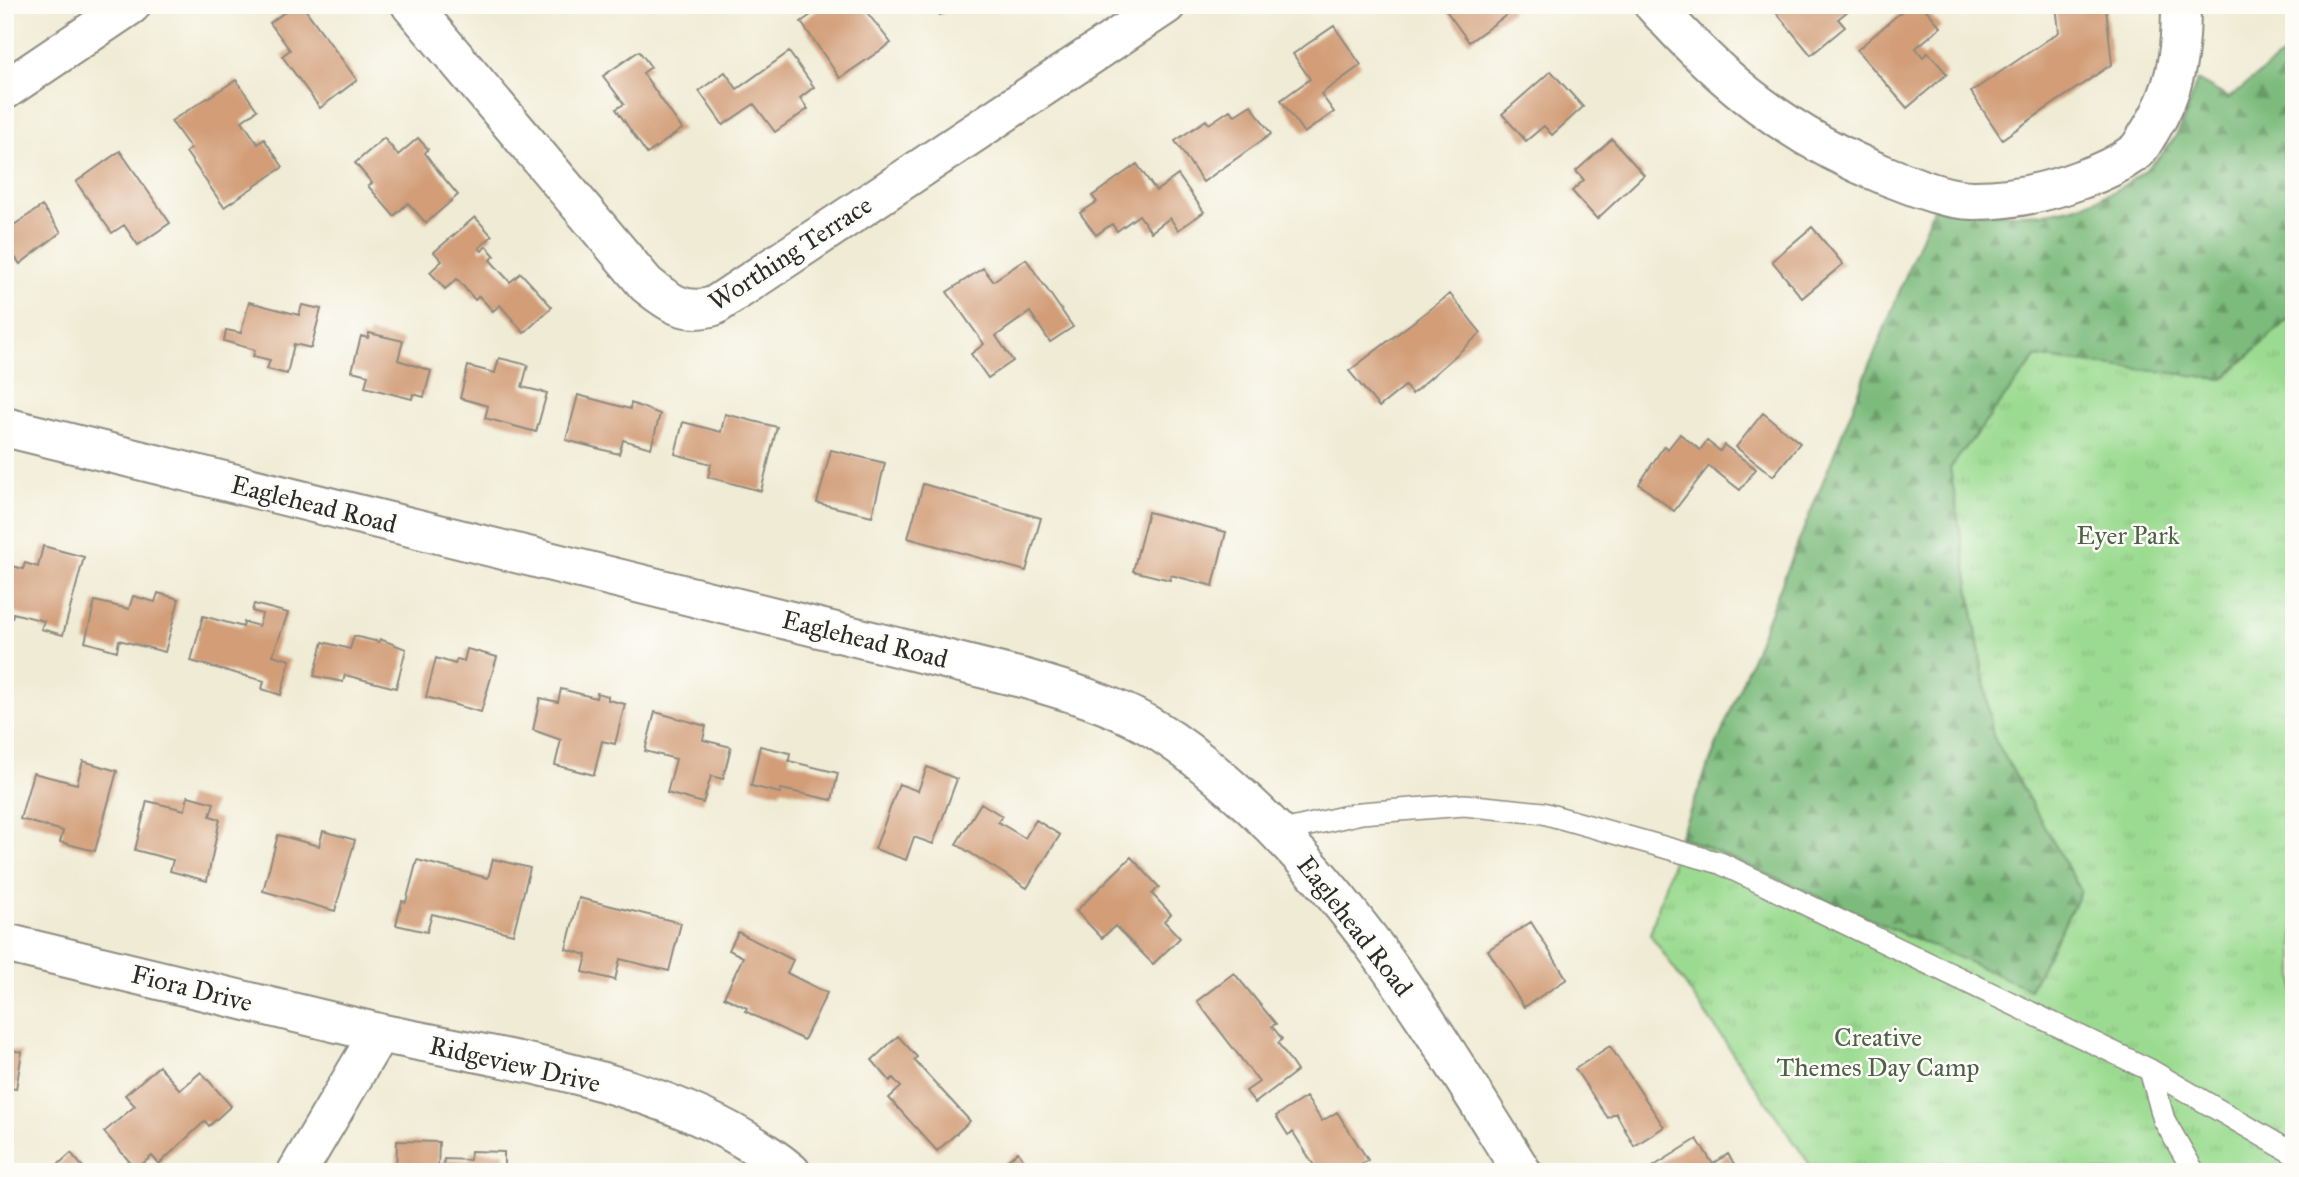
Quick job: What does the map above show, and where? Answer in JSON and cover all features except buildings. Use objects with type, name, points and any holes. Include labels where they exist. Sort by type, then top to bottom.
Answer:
[{"type":"street","points":[[5,90],[131,5]]},
{"type":"street","name":"Worthing Terrace","points":[[411,5],[646,284],[682,309],[699,311],[714,306],[1166,5]]},
{"type":"street","points":[[1654,5],[1691,48],[1754,104],[1844,158],[1919,189],[1970,200],[2053,190],[2095,175],[2137,152],[2166,105],[2181,50],[2181,5]]},
{"type":"street","name":"Eaglehead Road","points":[[5,427],[1026,679],[1065,691],[1144,723],[1201,759],[1279,832],[1340,898],[1401,981],[1522,1172]]},
{"type":"street","name":"Fiora Drive","points":[[5,943],[379,1033]]},
{"type":"street","points":[[297,1172],[379,1033]]},
{"type":"street","name":"Ridgeview Drive","points":[[379,1033],[519,1062],[656,1097],[714,1121],[763,1149],[791,1172]]},
{"type":"lane","points":[[1279,832],[1361,813],[1464,805],[1543,813],[1720,863],[2150,1070],[2294,1154]]},
{"type":"lane","points":[[2150,1070],[2164,1120],[2194,1172]]},
{"type":"green space","points":[[2294,46],[2294,313],[2224,379],[2036,357],[1950,468],[1993,736],[2081,891],[2030,989],[1680,836],[1933,208],[2040,213],[2081,205],[2100,197],[2137,177],[2173,141],[2189,107],[2197,80],[2229,98]]},
{"type":"green space","points":[[2294,313],[2294,1172],[1815,1172],[1650,934],[1680,836],[2030,988],[2081,891],[1993,736],[1950,468],[2036,357],[2224,379]]},
{"type":"park label","name":"Eyer Park","points":[[2128,535]]},
{"type":"park label","name":"Creative Themes Day Camp","points":[[1878,1052]]}]
